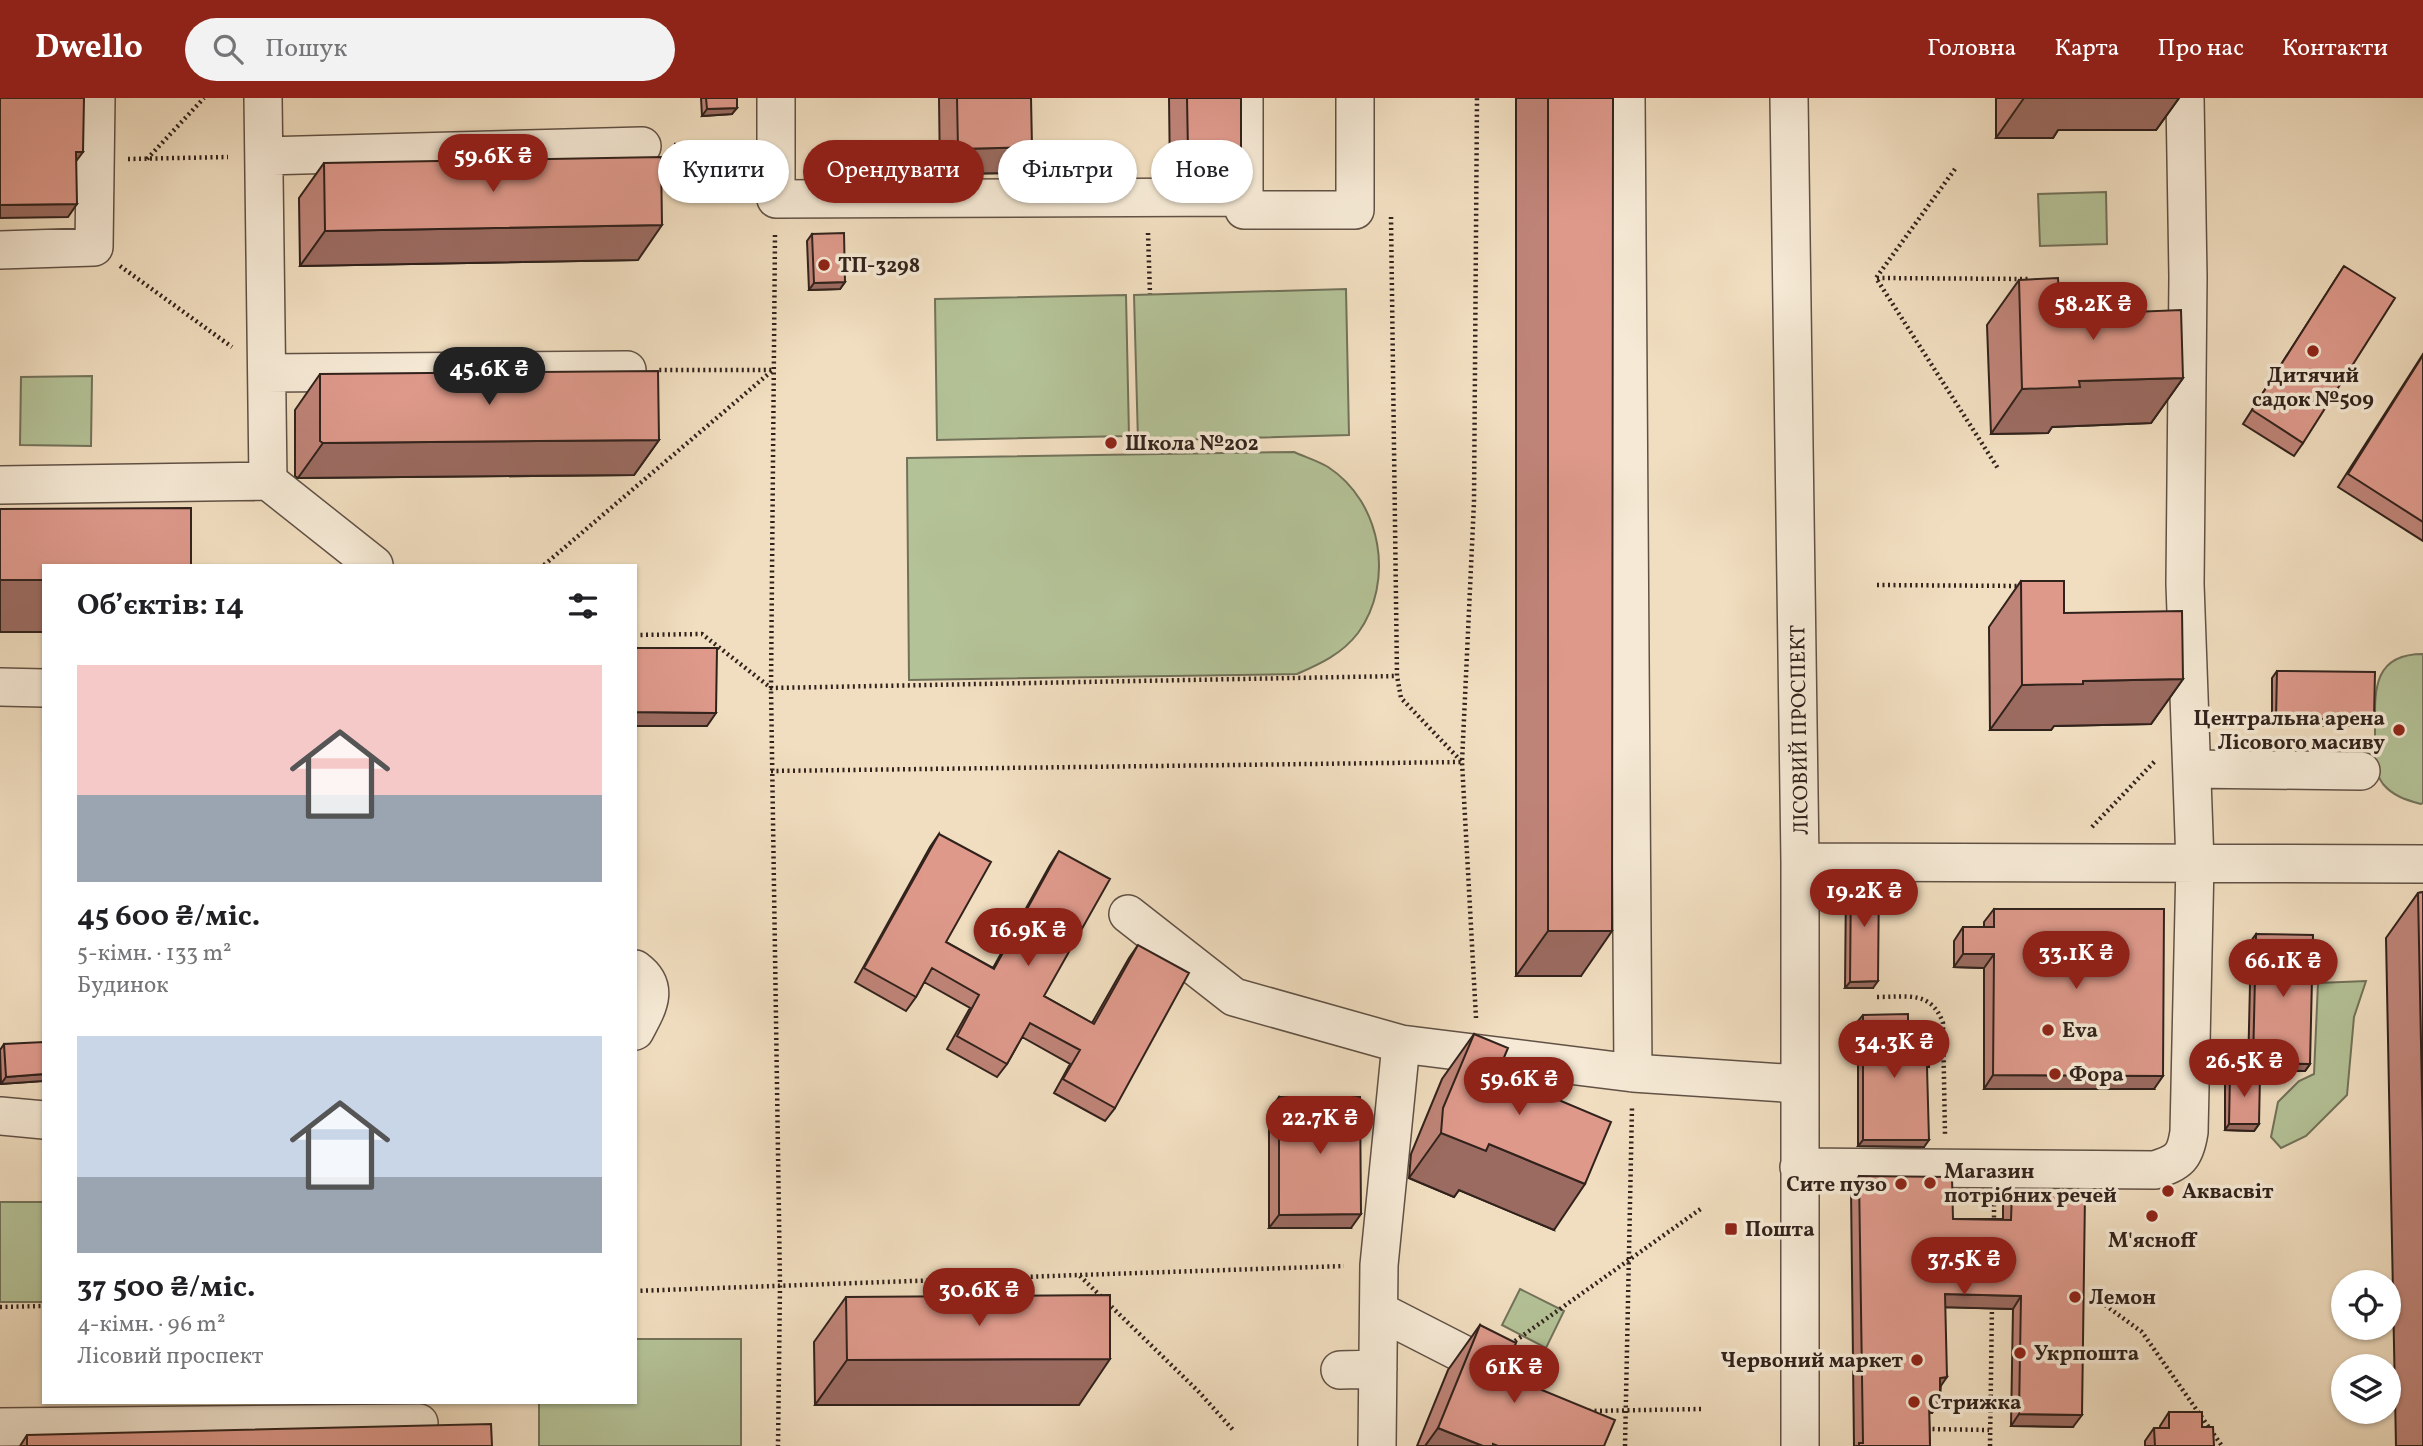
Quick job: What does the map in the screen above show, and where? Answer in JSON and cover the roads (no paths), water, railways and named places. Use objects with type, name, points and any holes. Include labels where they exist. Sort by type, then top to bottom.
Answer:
[{"type":"street","points":[[0,250],[94,247],[96,98]]},
{"type":"street","points":[[263,98],[268,481]]},
{"type":"street","points":[[776,98],[776,199],[1151,197]]},
{"type":"street","points":[[1244,98],[1244,140]]},
{"type":"street","points":[[1244,203],[1244,210],[1355,210],[1355,98]]},
{"type":"street","points":[[1626,98],[1633,1073]]},
{"type":"street","name":"ЛІСОВИЙ ПРОСПЕКТ","points":[[1789,98],[1800,862],[1800,1446]]},
{"type":"street","points":[[1799,1167],[2155,1170],[2177,1163],[2187,1147],[2195,863],[2185,584],[2189,277],[2185,98]]},
{"type":"street","points":[[264,156],[642,146]]},
{"type":"street","points":[[267,373],[627,370]]},
{"type":"street","points":[[0,485],[268,481],[373,564]]},
{"type":"street","points":[[0,687],[42,688]]},
{"type":"street","points":[[2192,769],[2361,771]]},
{"type":"street","points":[[1800,862],[2423,864]]},
{"type":"street","points":[[1128,914],[1234,997],[1401,1044],[1633,1073],[1799,1084]]},
{"type":"street","points":[[637,970],[644,975],[651,989],[649,1004],[637,1027]]},
{"type":"street","points":[[1377,1446],[1379,1265],[1401,1044]]},
{"type":"street","points":[[0,1116],[42,1120]]},
{"type":"street","points":[[1379,1311],[1574,1411]]},
{"type":"street","points":[[1340,1370],[1378,1369]]},
{"type":"street","points":[[0,1427],[419,1423]]},
{"type":"place","name":"ТП-3298","points":[[824,265]]},
{"type":"place","name":"Дитячий садок №509","points":[[2313,351]]},
{"type":"place","name":"Школа №202","points":[[1111,443]]},
{"type":"place","name":"Центральна арена Лісового масиву","points":[[2399,730]]},
{"type":"place","name":"Eva","points":[[2048,1030]]},
{"type":"place","name":"Фора","points":[[2055,1074]]},
{"type":"place","name":"Магазин потрібних речей","points":[[1930,1183]]},
{"type":"place","name":"Сите пузо","points":[[1901,1184]]},
{"type":"place","name":"Аквасвіт","points":[[2168,1191]]},
{"type":"place","name":"М'яснoff","points":[[2152,1216]]},
{"type":"place","name":"Пошта","points":[[1731,1229]]},
{"type":"place","name":"Лемон","points":[[2075,1297]]},
{"type":"place","name":"Укрпошта","points":[[2020,1353]]},
{"type":"place","name":"Червоний маркет","points":[[1917,1360]]},
{"type":"place","name":"Стрижка","points":[[1914,1402]]}]
